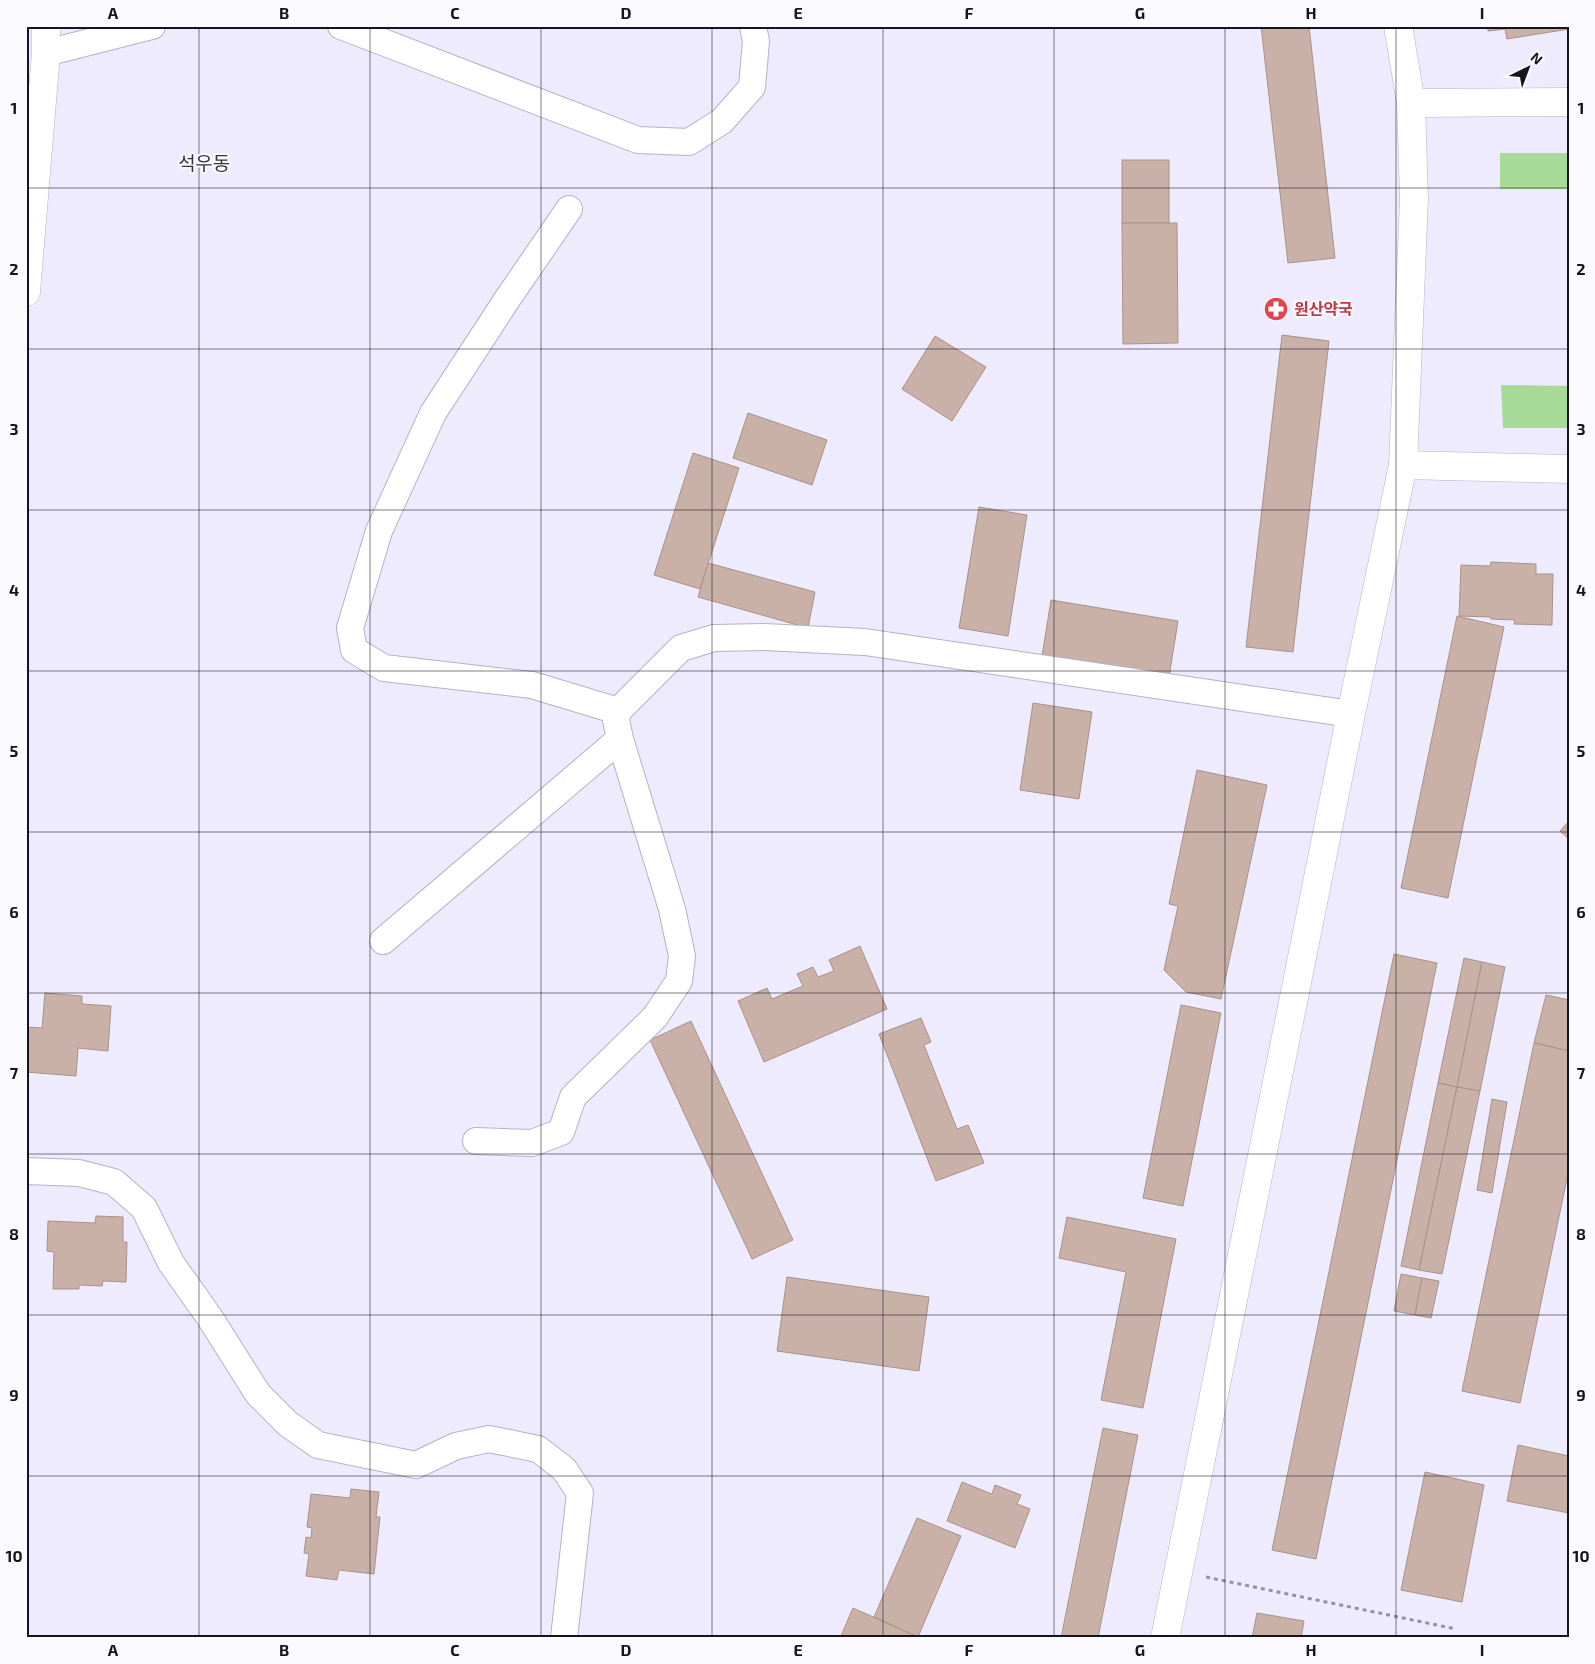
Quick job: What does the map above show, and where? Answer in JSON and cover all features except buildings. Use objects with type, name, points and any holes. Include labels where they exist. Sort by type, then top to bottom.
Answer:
[{"type":"main road","points":[[1165,1638],[1403,465],[1414,199],[1411,103],[1398,26]]},
{"type":"main road","points":[[26,292],[46,40]]},
{"type":"main road","points":[[1411,103],[1569,102]]},
{"type":"main road","points":[[1403,465],[1569,469]]},
{"type":"street","points":[[46,40],[152,26]]},
{"type":"street","points":[[341,26],[638,140],[689,142],[722,121],[752,87],[756,41],[753,26]]},
{"type":"street","points":[[570,209],[506,301],[433,413],[378,531],[350,628],[354,650],[384,668],[532,685],[618,711]]},
{"type":"street","points":[[476,1142],[532,1143],[561,1132],[573,1098],[655,1017],[679,981],[682,956],[672,909],[620,739],[616,720],[618,711],[680,648],[714,638],[764,637],[865,642],[1351,714]]},
{"type":"street","points":[[383,941],[620,739]]},
{"type":"street","points":[[26,1171],[79,1173],[114,1182],[144,1208],[171,1263],[210,1318],[258,1394],[288,1424],[318,1445],[416,1465],[456,1446],[489,1439],[538,1448],[564,1469],[580,1492],[564,1638]]},
{"type":"path","points":[[1178,1571],[1456,1629]]},
{"type":"green space","points":[[1500,153],[1569,153],[1569,189],[1500,189]]},
{"type":"green space","points":[[1501,385],[1569,386],[1569,428],[1503,428]]},
{"type":"place","name":"원산약국","points":[[1276,309]]},
{"type":"district","name":"석우동","points":[[204,163]]}]
